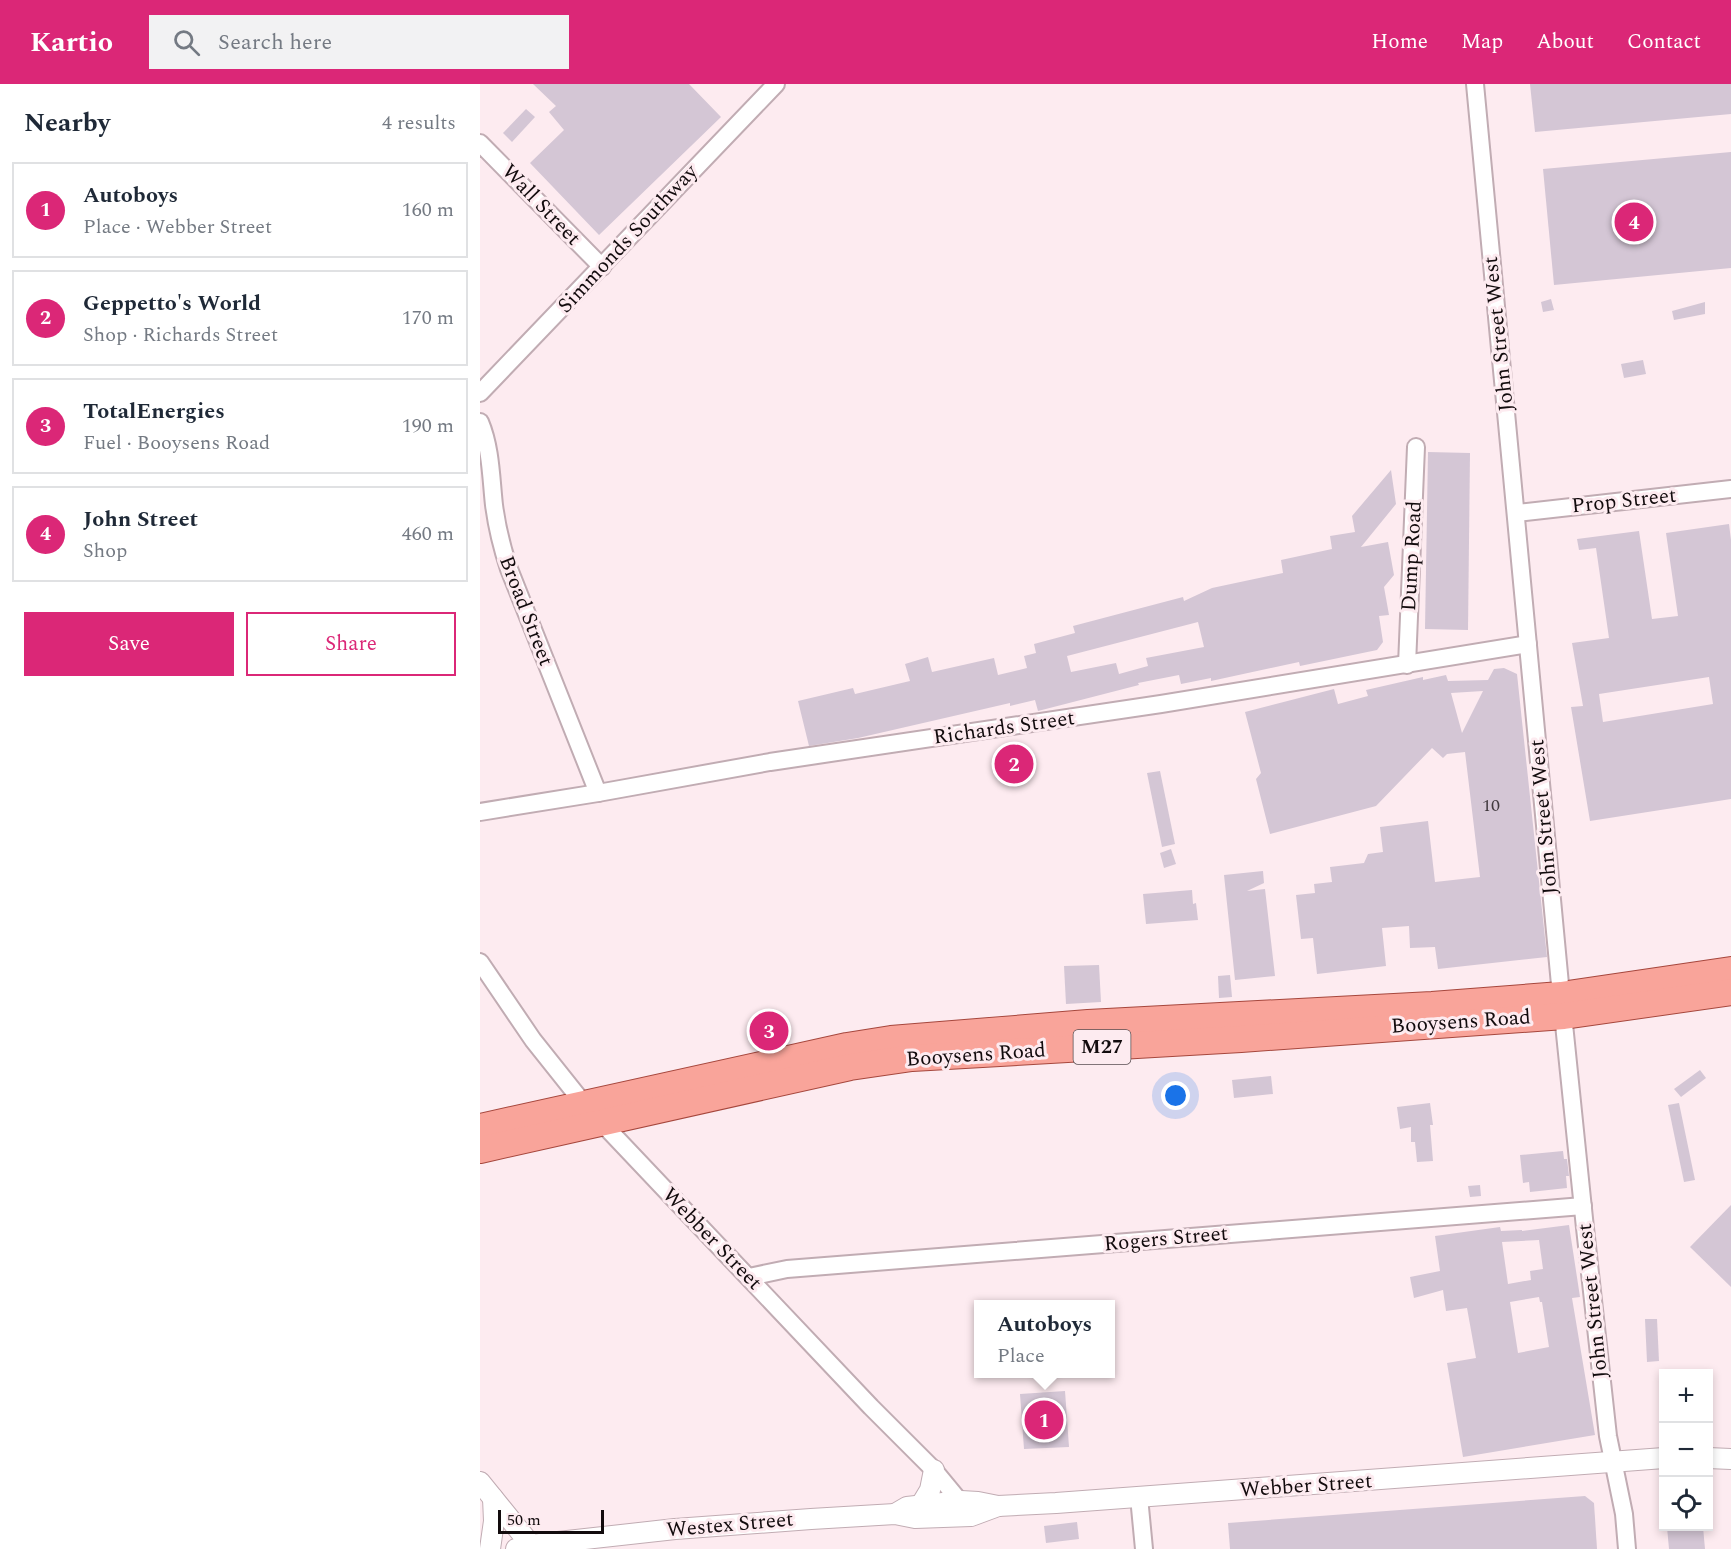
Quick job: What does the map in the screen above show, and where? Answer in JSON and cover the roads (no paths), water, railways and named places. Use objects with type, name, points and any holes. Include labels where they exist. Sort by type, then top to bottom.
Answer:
[{"type":"main road","name":"Booysens Road","points":[[480,1127],[847,1046],[891,1039],[1088,1023],[1431,1005],[1562,1005],[1731,970]]},
{"type":"main road","name":"Booysens Road","points":[[480,1150],[850,1067],[912,1058],[1241,1039],[1562,1005],[1731,992]]},
{"type":"street","points":[[750,84],[762,96]]},
{"type":"street","name":"Simmonds Southway","points":[[480,393],[762,96],[776,84]]},
{"type":"street","name":"John Street West","points":[[1475,84],[1562,1005],[1604,1401],[1624,1514],[1627,1549]]},
{"type":"street","name":"Wall Street","points":[[480,143],[602,267]]},
{"type":"street","name":"Broad Street","points":[[480,422],[490,464],[499,538],[508,569],[598,794]]},
{"type":"street","name":"Dump Road","points":[[1407,665],[1416,447]]},
{"type":"street","name":"Prop Street","points":[[1517,513],[1731,489]]},
{"type":"street","name":"Richards Street","points":[[480,812],[598,794],[770,762],[1161,704],[1528,644]]},
{"type":"street","name":"Webber Street","points":[[480,962],[532,1040],[584,1104],[934,1470],[966,1508],[1659,1458]]},
{"type":"street","name":"Rogers Street","points":[[749,1277],[787,1269],[1583,1206]]},
{"type":"street","points":[[1713,1458],[1731,1459]]},
{"type":"street","points":[[921,1505],[930,1490],[934,1470]]},
{"type":"street","points":[[480,1482],[527,1548]]},
{"type":"street","points":[[1139,1497],[1144,1549]]},
{"type":"street","points":[[490,1549],[494,1521],[493,1498]]},
{"type":"street","name":"Westex Street","points":[[895,1514],[907,1507],[921,1505],[966,1508]]},
{"type":"street","name":"Westex Street","points":[[527,1548],[675,1529],[895,1514],[915,1518],[966,1508]]},
{"type":"place","name":"John Street","points":[[1634,222]]},
{"type":"place","name":"Geppetto's World","points":[[1014,764]]},
{"type":"place","name":"TotalEnergies","points":[[769,1031]]},
{"type":"place","name":"Autoboys","points":[[1044,1420]]}]
